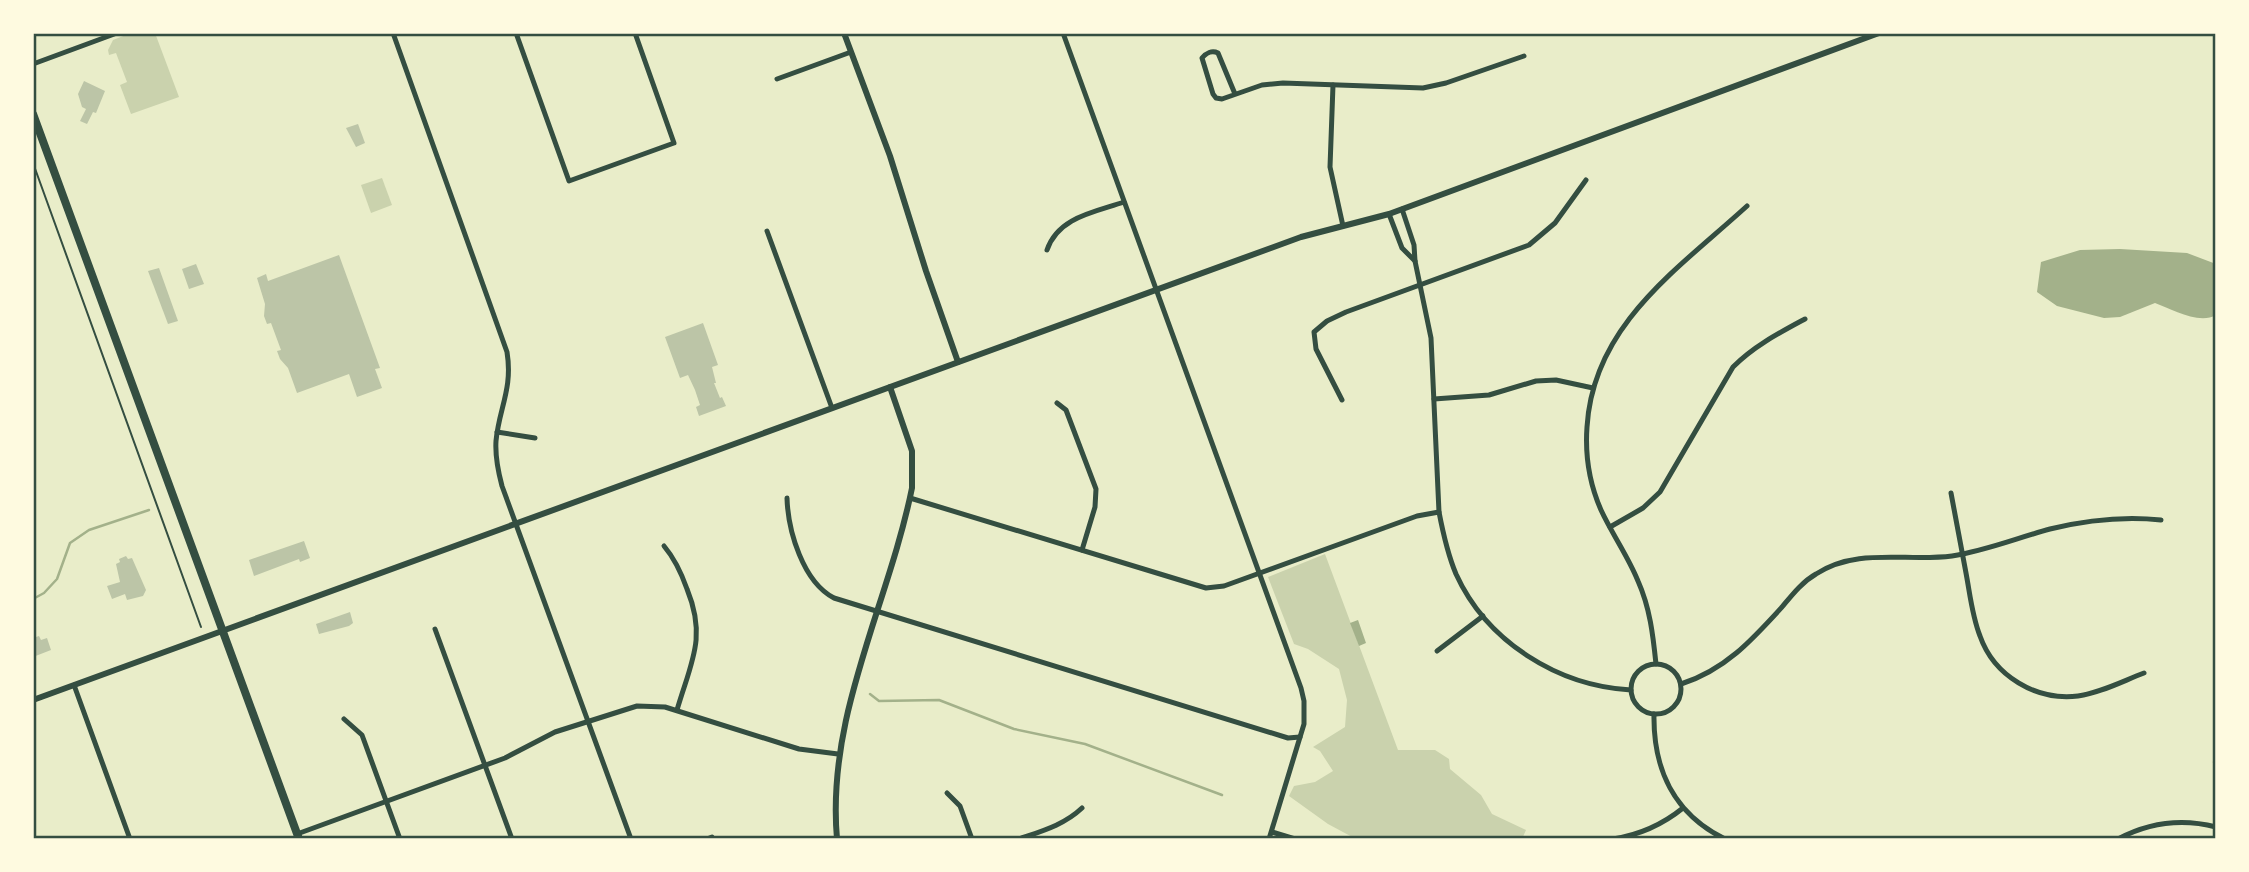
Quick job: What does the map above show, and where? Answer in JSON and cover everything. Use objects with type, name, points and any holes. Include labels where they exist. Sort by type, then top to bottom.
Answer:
[{"type":"main road","points":[[33,114],[298,837]]},
{"type":"street","points":[[33,64],[117,33]]},
{"type":"street","points":[[393,33],[507,352],[509,384],[497,432],[498,472],[631,839]]},
{"type":"street","points":[[516,33],[569,181],[674,143],[635,33]]},
{"type":"street","points":[[844,33],[890,156],[958,362]]},
{"type":"street","points":[[1063,33],[1301,688],[1305,715],[1269,839]]},
{"type":"street","points":[[33,700],[1301,237],[1389,214],[1879,33]]},
{"type":"street","points":[[1234,94],[1218,53],[1214,51],[1205,54],[1202,64],[1213,94],[1222,99],[1262,85],[1283,83],[1423,88],[1446,83],[1524,56]]},
{"type":"street","points":[[777,79],[851,52]]},
{"type":"street","points":[[1333,85],[1330,167],[1343,226]]},
{"type":"street","points":[[1342,400],[1316,349],[1314,331],[1346,312],[1529,245],[1555,223],[1586,180]]},
{"type":"street","points":[[1047,250],[1055,233],[1069,222],[1124,202]]},
{"type":"street","points":[[1656,664],[1646,600],[1601,509],[1589,465],[1586,439],[1588,405],[1607,351],[1628,318],[1647,297],[1747,206]]},
{"type":"street","points":[[1402,209],[1415,245],[1415,261],[1431,338],[1439,512],[1457,575],[1483,616],[1507,641],[1546,668],[1585,684],[1631,690]]},
{"type":"street","points":[[1389,214],[1402,248],[1415,261]]},
{"type":"street","points":[[767,231],[832,408]]},
{"type":"street","points":[[1610,527],[1643,508],[1660,492],[1734,367],[1747,353],[1805,319]]},
{"type":"street","points":[[1434,400],[1489,395],[1536,381],[1556,380],[1593,388]]},
{"type":"street","points":[[837,839],[836,784],[843,723],[910,498],[913,474],[912,451],[890,387]]},
{"type":"street","points":[[1057,403],[1066,410],[1096,489],[1095,507],[1082,550]]},
{"type":"street","points":[[497,432],[535,438]]},
{"type":"street","points":[[1951,494],[1980,637],[1992,659],[2012,680],[2039,693],[2064,697],[2091,693],[2144,673]]},
{"type":"street","points":[[788,498],[788,520],[812,581],[834,598],[1288,738],[1300,737]]},
{"type":"street","points":[[910,498],[1206,588],[1224,586],[1417,516],[1439,512]]},
{"type":"street","points":[[1681,684],[1713,671],[1741,651],[1802,584],[1826,568],[1851,559],[1927,558],[1962,554],[2078,523],[2134,517],[2161,520]]},
{"type":"street","points":[[664,545],[676,559],[694,607],[698,630],[697,643],[677,710]]},
{"type":"street","points":[[1437,651],[1483,616]]},
{"type":"street","points":[[435,629],[512,839]]},
{"type":"street","points":[[1656,664],[1672,669],[1681,684],[1679,700],[1675,706],[1669,711],[1654,714],[1646,713],[1635,704],[1631,690],[1635,674],[1648,665],[1656,664]]},
{"type":"street","points":[[74,685],[130,839]]},
{"type":"street","points":[[298,837],[505,758],[555,732],[637,706],[651,705],[677,710],[799,749],[838,754]]},
{"type":"street","points":[[1654,714],[1658,762],[1669,789],[1683,808],[1706,829],[1724,839]]},
{"type":"street","points":[[344,719],[362,735],[400,839]]},
{"type":"street","points":[[947,793],[960,806],[972,839]]},
{"type":"street","points":[[1019,839],[1061,824],[1082,808]]},
{"type":"street","points":[[1613,839],[1642,832],[1683,808]]},
{"type":"street","points":[[2118,839],[2141,828],[2164,823],[2197,823],[2216,827]]},
{"type":"street","points":[[1272,832],[1295,839]]},
{"type":"path","points":[[33,163],[201,627]]},
{"type":"shaded area","points":[[131,33],[155,33],[179,97],[131,114],[120,85],[127,82],[116,53],[109,55],[108,50],[113,40]]},
{"type":"shaded area","points":[[382,178],[392,205],[371,213],[361,185]]},
{"type":"shaded area","points":[[2120,249],[2187,253],[2216,264],[2216,315],[2209,318],[2193,317],[2155,303],[2120,317],[2104,318],[2057,306],[2037,292],[2041,262],[2080,250]]},
{"type":"shaded area","points":[[1325,554],[1398,750],[1435,750],[1449,759],[1450,769],[1481,795],[1492,814],[1526,830],[1522,839],[1356,839],[1328,824],[1289,796],[1294,786],[1315,782],[1333,771],[1320,751],[1313,747],[1345,727],[1347,700],[1339,669],[1308,649],[1294,644],[1268,577]]},
{"type":"shaded area","points":[[1358,620],[1366,643],[1359,646],[1350,623]]},
{"type":"building","points":[[84,81],[105,91],[96,113],[93,112],[87,124],[80,121],[86,109],[82,107],[78,94]]},
{"type":"building","points":[[358,124],[365,143],[356,147],[346,128]]},
{"type":"building","points":[[339,255],[380,368],[375,369],[382,388],[357,397],[349,374],[297,393],[288,368],[277,351],[281,350],[271,323],[267,324],[264,316],[265,304],[257,278],[266,274],[268,281]]},
{"type":"building","points":[[196,264],[204,284],[189,289],[182,269]]},
{"type":"building","points":[[159,268],[178,321],[168,324],[148,271]]},
{"type":"building","points":[[703,323],[718,365],[712,367],[714,383],[726,406],[699,416],[696,407],[700,405],[695,390],[688,375],[680,378],[665,337]]},
{"type":"building","points":[[304,541],[310,558],[300,562],[299,559],[254,576],[249,560]]},
{"type":"building","points":[[126,556],[128,559],[132,558],[146,590],[143,596],[127,600],[125,594],[112,599],[107,586],[120,582],[116,564]]},
{"type":"building","points":[[350,612],[353,623],[349,626],[319,634],[316,624]]},
{"type":"building","points":[[39,636],[41,640],[47,638],[51,650],[33,657],[33,638]]},
{"type":"waterway","points":[[33,599],[44,593],[57,579],[70,543],[89,530],[149,510]]},
{"type":"waterway","points":[[870,694],[879,701],[939,700],[1014,729],[1085,744],[1222,795]]},
{"type":"waterway","points":[[2214,762],[2216,755]]}]
